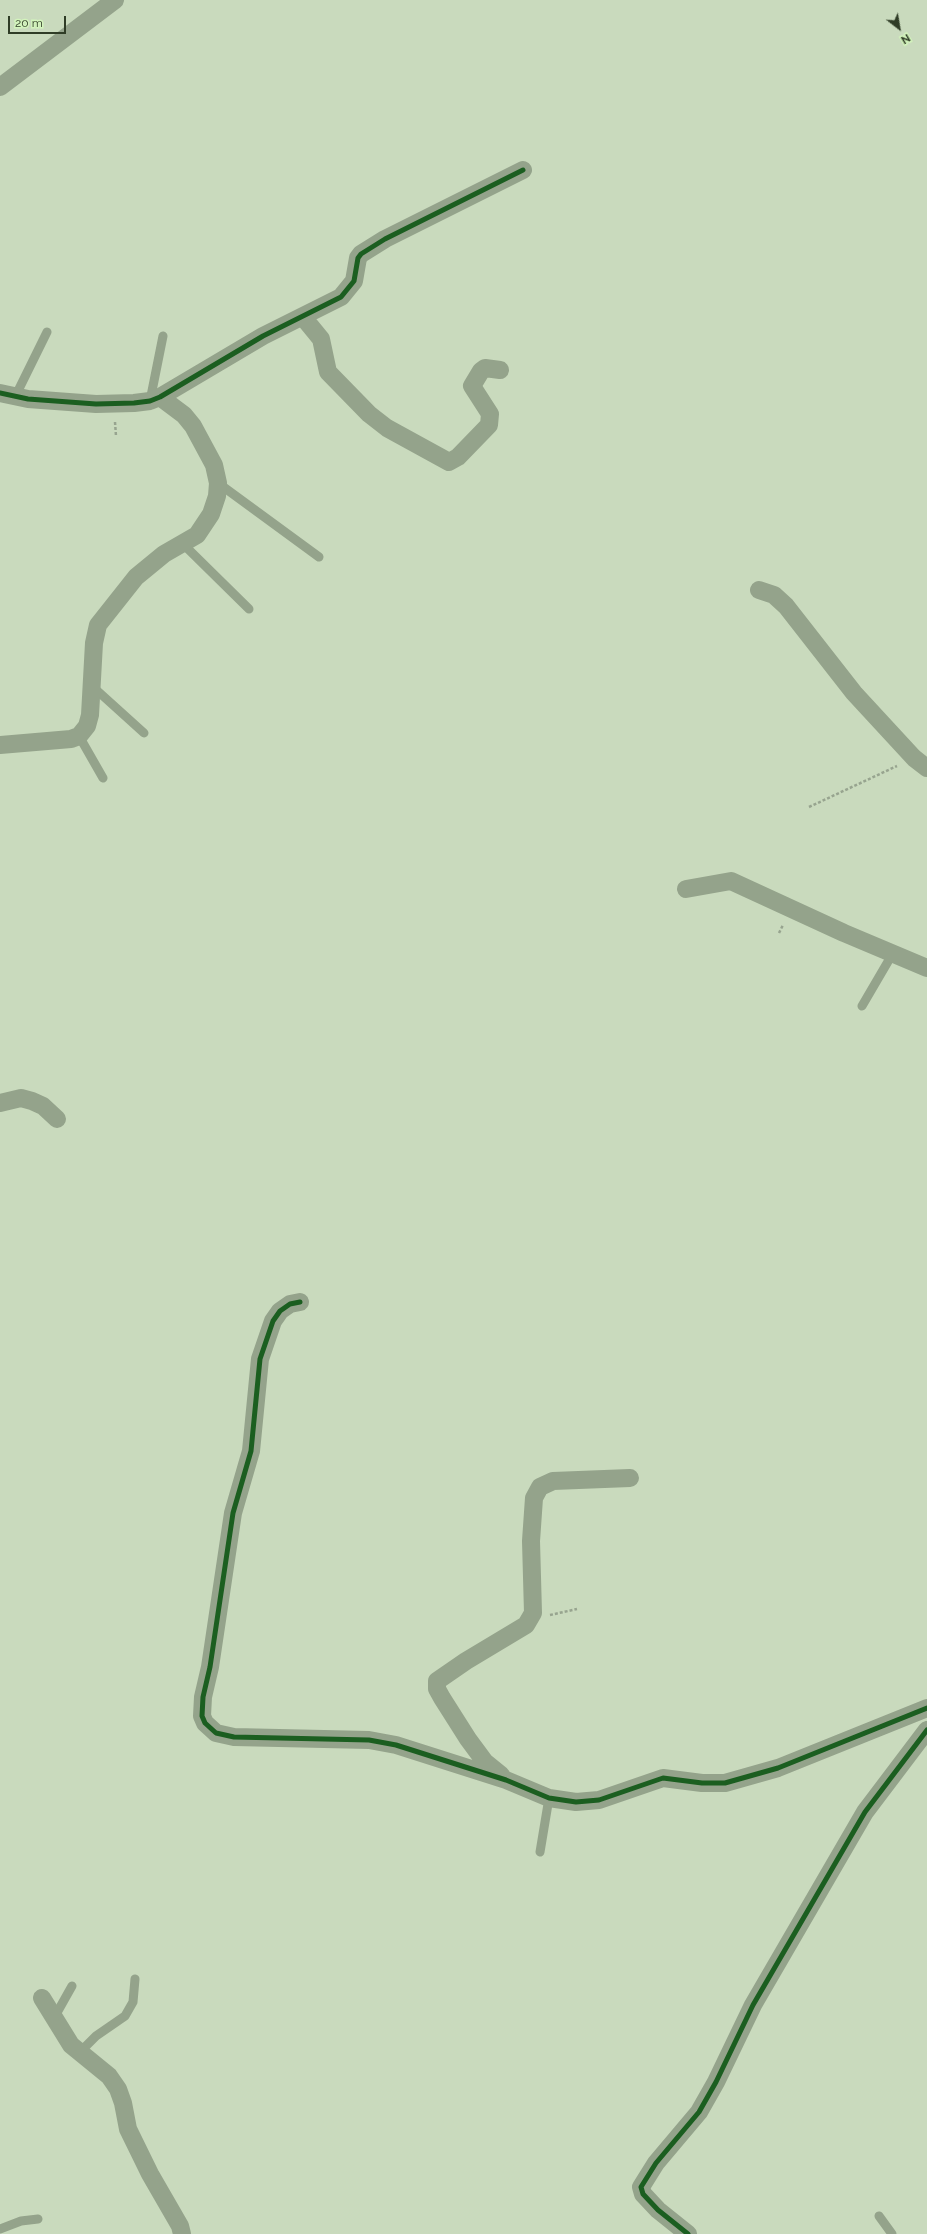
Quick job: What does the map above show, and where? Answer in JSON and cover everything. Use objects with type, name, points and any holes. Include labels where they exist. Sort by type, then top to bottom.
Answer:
[{"type":"street","points":[[0,87],[115,0]]},
{"type":"street","points":[[7,395],[96,404],[155,399],[263,336],[333,302],[348,290],[354,281],[358,258],[361,254],[385,240],[523,170]]},
{"type":"street","points":[[303,316],[321,339],[328,372],[369,414],[387,428],[449,462],[458,458],[489,425],[490,414],[472,386],[481,371],[485,368],[500,370]]},
{"type":"street","points":[[0,745],[71,739],[79,736],[87,726],[94,643],[98,625],[136,577],[160,558],[197,535],[211,514],[217,496],[218,483],[214,464],[193,426],[184,416],[155,399]]},
{"type":"street","points":[[759,590],[774,595],[786,606],[854,694],[920,763]]},
{"type":"street","points":[[686,889],[731,881],[844,934],[927,968]]},
{"type":"street","points":[[0,1103],[21,1098],[32,1101],[43,1106],[57,1119]]},
{"type":"street","points":[[300,1302],[290,1304],[280,1311],[273,1321],[260,1359],[251,1451],[233,1513],[210,1667],[203,1697],[202,1716],[210,1728],[223,1736],[370,1740],[396,1745],[506,1780],[549,1798],[576,1802],[599,1800],[663,1778],[702,1783],[725,1783],[778,1768],[927,1708]]},
{"type":"street","points":[[506,1780],[485,1762],[468,1739],[437,1689],[437,1681],[461,1664],[526,1625],[533,1613],[531,1541],[534,1498],[540,1487],[553,1481],[630,1478]]},
{"type":"street","points":[[688,2234],[658,2210],[643,2194],[642,2187],[656,2163],[699,2112],[716,2082],[753,2005],[865,1812],[927,1730]]},
{"type":"street","points":[[42,1998],[71,2045],[109,2076],[118,2089],[124,2103],[128,2129],[150,2174],[180,2226],[182,2234]]},
{"type":"lane","points":[[7,395],[47,332]]},
{"type":"lane","points":[[155,399],[163,336]]},
{"type":"lane","points":[[218,483],[319,557]]},
{"type":"lane","points":[[183,544],[249,609]]},
{"type":"lane","points":[[91,685],[144,734]]},
{"type":"lane","points":[[79,736],[103,778]]},
{"type":"lane","points":[[862,1006],[893,953]]},
{"type":"lane","points":[[540,1852],[549,1798]]},
{"type":"lane","points":[[82,2054],[85,2047],[96,2036],[126,2016],[132,2002],[135,1979]]},
{"type":"lane","points":[[54,2018],[72,1986]]},
{"type":"lane","points":[[879,2216],[892,2234]]},
{"type":"lane","points":[[0,2229],[20,2221],[38,2219]]},
{"type":"path","points":[[809,807],[920,763]]},
{"type":"cycle path","points":[[0,393],[28,399],[96,404],[134,403],[150,401],[160,397],[263,336],[341,297],[354,281],[358,258],[361,254],[385,239],[523,170]]},
{"type":"cycle path","points":[[300,1302],[290,1304],[280,1311],[273,1321],[260,1359],[251,1451],[233,1513],[210,1667],[203,1697],[202,1716],[205,1723],[216,1733],[234,1737],[369,1740],[396,1745],[506,1780],[549,1798],[576,1802],[599,1800],[663,1778],[702,1783],[725,1783],[778,1768],[927,1708]]},
{"type":"cycle path","points":[[688,2234],[658,2210],[643,2194],[641,2187],[656,2163],[699,2112],[716,2082],[753,2005],[865,1812],[927,1730]]}]
